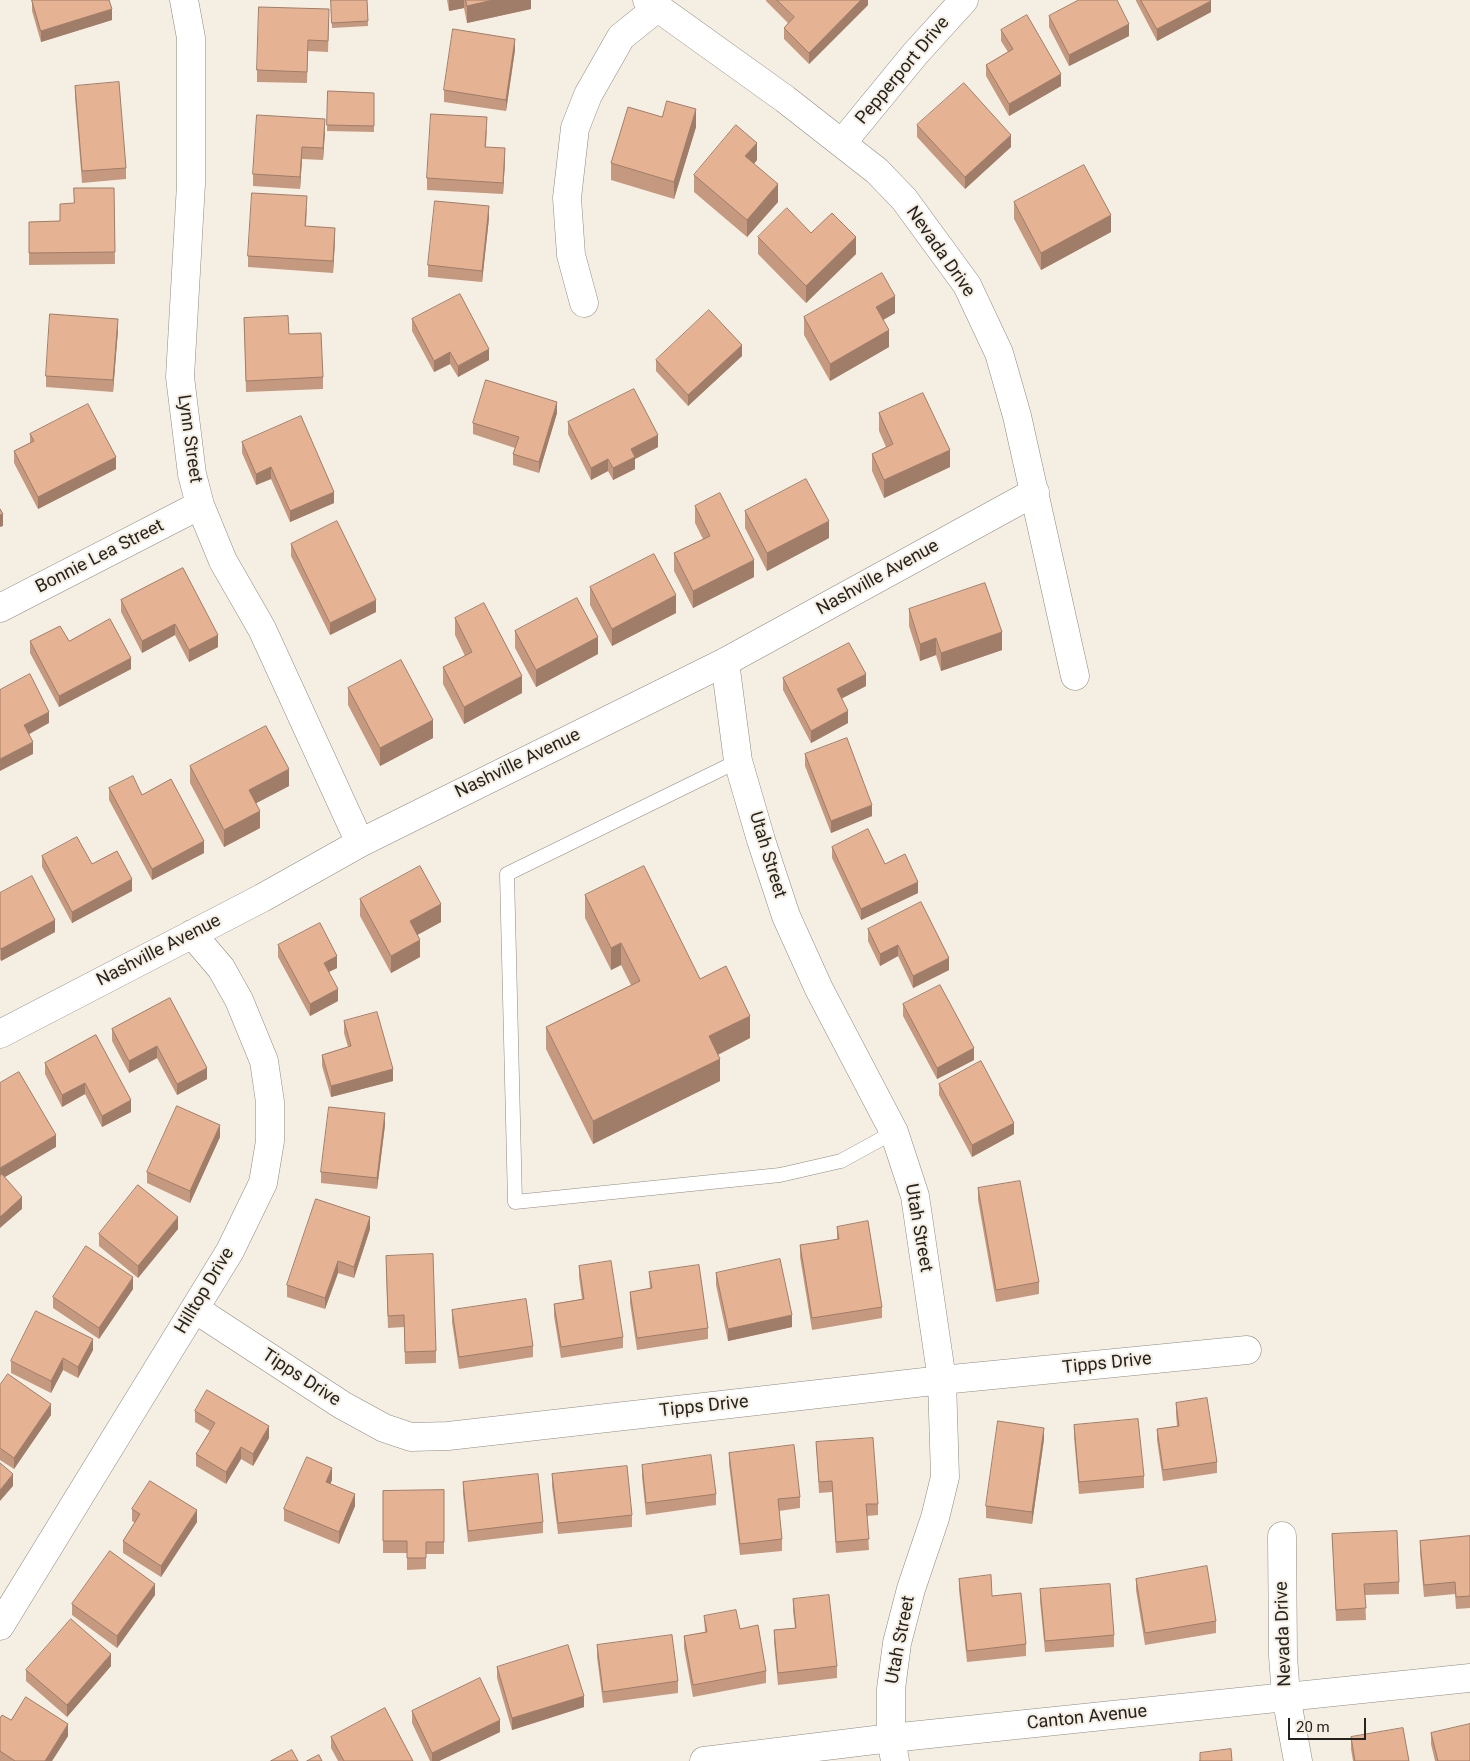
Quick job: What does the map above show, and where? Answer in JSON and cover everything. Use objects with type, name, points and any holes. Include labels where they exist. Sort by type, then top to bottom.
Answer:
[{"type":"street","name":"Lynn Street","points":[[184,0],[191,38],[191,184],[180,377],[192,474],[200,505],[223,561],[262,629],[360,843]]},
{"type":"street","name":"Pepperport Drive","points":[[842,143],[915,54],[964,0]]},
{"type":"street","name":"Nevada Drive","points":[[652,4],[842,143],[877,171],[904,199],[967,285],[998,353],[1017,416],[1075,676]]},
{"type":"street","points":[[584,303],[572,255],[567,198],[575,128],[588,95],[621,37],[652,4]]},
{"type":"street","name":"Nashville Avenue","points":[[0,1034],[262,898],[360,843],[724,662],[1034,492]]},
{"type":"street","name":"Bonnie Lea Street","points":[[0,608],[200,505]]},
{"type":"street","name":"Utah Street","points":[[724,662],[738,761],[786,916],[820,989],[894,1132],[915,1196],[942,1380],[944,1477],[935,1518],[911,1589],[897,1643],[891,1690],[893,1750]]},
{"type":"street","name":"Hilltop Drive","points":[[0,1626],[230,1251],[263,1183],[270,1141],[270,1102],[264,1061],[239,1000],[221,968],[192,934]]},
{"type":"street","name":"Tipps Drive","points":[[195,1309],[342,1405],[384,1428],[411,1437],[448,1436],[942,1380],[1248,1350]]},
{"type":"street","name":"Nevada Drive","points":[[1282,1536],[1283,1656],[1286,1696],[1298,1761]]},
{"type":"street","name":"Canton Avenue","points":[[704,1761],[893,1750],[1286,1696],[1470,1678]]},
{"type":"lane","points":[[738,761],[507,874],[515,1202],[780,1176],[841,1161],[894,1132]]},
{"type":"building","points":[[32,0],[109,0],[112,9],[41,31]]},
{"type":"building","points":[[331,0],[367,0],[368,21],[332,23]]},
{"type":"building","points":[[466,0],[493,0],[467,6]]},
{"type":"building","points":[[777,0],[861,0],[809,53],[784,28],[794,17]]},
{"type":"building","points":[[1079,0],[1117,0],[1129,24],[1069,55],[1049,16]]},
{"type":"building","points":[[1141,0],[1210,0],[1211,1],[1157,29]]},
{"type":"building","points":[[259,7],[329,9],[328,41],[308,40],[307,72],[257,70]]},
{"type":"building","points":[[1027,15],[1061,74],[1009,104],[986,65],[1013,49],[1001,30]]},
{"type":"building","points":[[453,29],[515,39],[506,100],[444,90]]},
{"type":"building","points":[[119,82],[126,168],[82,171],[75,86]]},
{"type":"building","points":[[964,83],[1011,135],[965,177],[917,125]]},
{"type":"building","points":[[328,91],[374,93],[374,126],[327,125]]},
{"type":"building","points":[[667,101],[696,109],[674,182],[611,163],[628,107],[662,117]]},
{"type":"building","points":[[431,114],[487,117],[485,147],[505,148],[503,183],[427,178]]},
{"type":"building","points":[[257,115],[325,119],[323,148],[302,147],[300,177],[253,174]]},
{"type":"building","points":[[736,125],[757,143],[745,156],[778,184],[747,220],[694,175]]},
{"type":"building","points":[[1084,165],[1111,215],[1041,253],[1014,202]]},
{"type":"building","points":[[74,188],[114,188],[115,252],[29,253],[29,222],[60,221],[60,204],[74,203]]},
{"type":"building","points":[[252,193],[307,196],[305,226],[335,228],[333,261],[248,256]]},
{"type":"building","points":[[435,201],[489,206],[482,271],[428,265]]},
{"type":"building","points":[[787,208],[811,233],[832,213],[856,237],[806,286],[758,237]]},
{"type":"building","points":[[882,273],[895,296],[876,307],[889,330],[830,364],[804,317]]},
{"type":"building","points":[[460,294],[489,349],[458,366],[450,352],[434,361],[412,319]]},
{"type":"building","points":[[709,310],[742,345],[688,395],[656,360]]},
{"type":"building","points":[[50,314],[118,319],[113,380],[46,376]]},
{"type":"building","points":[[288,316],[289,334],[321,333],[323,377],[246,381],[244,318]]},
{"type":"building","points":[[486,380],[557,402],[539,462],[513,454],[519,437],[473,423]]},
{"type":"building","points":[[634,389],[658,435],[631,449],[635,457],[613,468],[608,459],[591,468],[568,422]]},
{"type":"building","points":[[923,393],[950,450],[884,480],[872,454],[893,444],[879,413]]},
{"type":"building","points":[[88,404],[116,457],[38,497],[14,451],[34,441],[30,434]]},
{"type":"building","points":[[301,416],[334,492],[290,511],[271,467],[256,474],[242,442]]},
{"type":"building","points":[[806,479],[829,521],[767,553],[745,511]]},
{"type":"building","points":[[720,493],[754,560],[693,591],[674,553],[710,536],[695,506]]},
{"type":"building","points":[[337,521],[376,600],[330,623],[291,544]]},
{"type":"building","points":[[654,554],[676,595],[612,629],[590,587]]},
{"type":"building","points":[[183,568],[218,635],[189,650],[175,624],[142,641],[121,600]]},
{"type":"building","points":[[985,583],[1002,632],[941,653],[936,638],[920,644],[909,609]]},
{"type":"building","points":[[577,598],[598,637],[536,670],[515,631]]},
{"type":"building","points":[[484,603],[522,676],[464,707],[443,667],[472,652],[455,618]]},
{"type":"building","points":[[110,619],[131,658],[59,696],[30,641],[60,626],[69,641]]},
{"type":"building","points":[[849,643],[866,674],[837,689],[848,711],[811,731],[783,678]]},
{"type":"building","points":[[401,660],[433,720],[380,748],[348,688]]},
{"type":"building","points":[[30,674],[49,712],[24,725],[33,742],[0,759],[0,690]]},
{"type":"building","points":[[266,726],[289,769],[249,790],[260,811],[224,830],[190,766]]},
{"type":"building","points":[[847,738],[872,805],[831,821],[805,754]]},
{"type":"building","points":[[133,776],[142,795],[171,779],[204,841],[152,869],[109,788]]},
{"type":"building","points":[[868,829],[885,864],[905,854],[918,882],[861,909],[832,847]]},
{"type":"building","points":[[77,837],[92,864],[117,851],[132,879],[72,912],[42,856]]},
{"type":"building","points":[[420,866],[441,904],[410,921],[420,940],[391,956],[360,899]]},
{"type":"building","points":[[644,866],[700,979],[726,966],[750,1016],[709,1036],[720,1059],[593,1121],[546,1027],[640,981],[621,943],[611,948],[585,895]]},
{"type":"building","points":[[32,876],[55,920],[1,949],[0,893]]},
{"type":"building","points":[[921,902],[949,958],[913,976],[898,945],[880,954],[868,929]]},
{"type":"building","points":[[320,923],[337,956],[324,963],[338,989],[310,1004],[278,945]]},
{"type":"building","points":[[940,985],[974,1048],[937,1068],[903,1004]]},
{"type":"building","points":[[170,998],[207,1068],[177,1084],[157,1046],[129,1061],[112,1029]]},
{"type":"building","points":[[377,1012],[393,1069],[331,1086],[322,1055],[351,1046],[344,1021]]},
{"type":"building","points":[[96,1035],[131,1100],[102,1116],[85,1083],[62,1095],[45,1063]]},
{"type":"building","points":[[981,1061],[1014,1123],[972,1145],[939,1084]]},
{"type":"building","points":[[19,1072],[56,1135],[0,1168],[0,1083]]},
{"type":"building","points":[[177,1106],[220,1125],[190,1191],[147,1172]]},
{"type":"building","points":[[329,1107],[385,1113],[377,1178],[321,1172]]},
{"type":"building","points":[[2,1174],[22,1197],[0,1217],[0,1176]]},
{"type":"building","points":[[1020,1181],[1039,1282],[996,1290],[978,1188]]},
{"type":"building","points":[[138,1185],[178,1217],[138,1266],[99,1234]]},
{"type":"building","points":[[316,1199],[370,1217],[354,1267],[338,1261],[325,1298],[287,1285]]},
{"type":"building","points":[[868,1221],[882,1307],[812,1318],[800,1245],[839,1239],[837,1227]]},
{"type":"building","points":[[86,1246],[133,1277],[99,1328],[53,1297]]},
{"type":"building","points":[[433,1254],[436,1351],[405,1352],[404,1315],[388,1316],[386,1256]]},
{"type":"building","points":[[780,1259],[792,1315],[728,1329],[716,1273]]},
{"type":"building","points":[[611,1261],[623,1337],[561,1347],[554,1304],[584,1299],[579,1266]]},
{"type":"building","points":[[699,1265],[708,1328],[637,1338],[630,1292],[652,1288],[649,1272]]},
{"type":"building","points":[[526,1299],[533,1346],[459,1357],[452,1310]]},
{"type":"building","points":[[36,1311],[93,1339],[78,1367],[63,1358],[51,1381],[11,1361]]},
{"type":"building","points":[[8,1374],[51,1404],[14,1458],[0,1448],[0,1385]]},
{"type":"building","points":[[207,1390],[269,1426],[253,1454],[241,1447],[226,1472],[196,1454],[215,1423],[195,1411]]},
{"type":"building","points":[[1207,1398],[1217,1462],[1163,1470],[1157,1429],[1179,1426],[1176,1403]]},
{"type":"building","points":[[1138,1419],[1144,1476],[1079,1482],[1074,1425]]},
{"type":"building","points":[[998,1421],[1044,1428],[1032,1512],[986,1506]]},
{"type":"building","points":[[873,1438],[878,1504],[866,1504],[869,1539],[836,1542],[832,1481],[819,1482],[816,1442]]},
{"type":"building","points":[[794,1445],[800,1497],[778,1499],[782,1539],[740,1544],[729,1453]]},
{"type":"building","points":[[711,1455],[716,1494],[646,1503],[642,1465]]},
{"type":"building","points":[[307,1457],[332,1468],[326,1482],[355,1494],[339,1532],[284,1509]]},
{"type":"building","points":[[0,1463],[13,1474],[0,1490]]},
{"type":"building","points":[[627,1466],[632,1515],[558,1523],[552,1474]]},
{"type":"building","points":[[538,1474],[543,1522],[468,1531],[463,1482]]},
{"type":"building","points":[[150,1481],[197,1510],[161,1566],[123,1541],[140,1514],[132,1509]]},
{"type":"building","points":[[444,1490],[444,1542],[426,1542],[426,1558],[407,1558],[407,1541],[383,1541],[383,1491]]},
{"type":"building","points":[[1397,1531],[1399,1582],[1364,1584],[1366,1608],[1336,1610],[1332,1534]]},
{"type":"building","points":[[1470,1536],[1470,1596],[1456,1597],[1455,1582],[1424,1585],[1420,1541]]},
{"type":"building","points":[[110,1551],[155,1584],[117,1636],[72,1604]]},
{"type":"building","points":[[1207,1566],[1216,1621],[1145,1633],[1136,1579]]},
{"type":"building","points":[[991,1575],[992,1596],[1021,1593],[1026,1644],[967,1651],[959,1579]]},
{"type":"building","points":[[1110,1584],[1114,1635],[1045,1641],[1040,1589]]},
{"type":"building","points":[[829,1595],[837,1666],[778,1673],[774,1630],[796,1628],[793,1599]]},
{"type":"building","points":[[736,1610],[740,1629],[758,1625],[766,1671],[693,1685],[684,1636],[707,1632],[704,1616]]},
{"type":"building","points":[[71,1619],[111,1654],[67,1705],[26,1670]]},
{"type":"building","points":[[672,1635],[678,1681],[603,1692],[597,1645]]},
{"type":"building","points":[[568,1645],[584,1696],[512,1718],[497,1667]]},
{"type":"building","points":[[480,1678],[500,1720],[432,1753],[412,1711]]},
{"type":"building","points":[[26,1697],[68,1724],[45,1761],[15,1761],[0,1751],[0,1718],[2,1715],[11,1720]]},
{"type":"building","points":[[385,1708],[413,1761],[344,1761],[331,1737]]},
{"type":"building","points":[[1470,1724],[1470,1761],[1438,1761],[1431,1733]]},
{"type":"building","points":[[1403,1728],[1409,1761],[1355,1761],[1351,1737]]},
{"type":"building","points":[[1231,1749],[1232,1761],[1200,1761],[1200,1753]]},
{"type":"building","points":[[292,1750],[298,1761],[271,1761]]},
{"type":"building","points":[[319,1755],[322,1761],[307,1761]]}]
